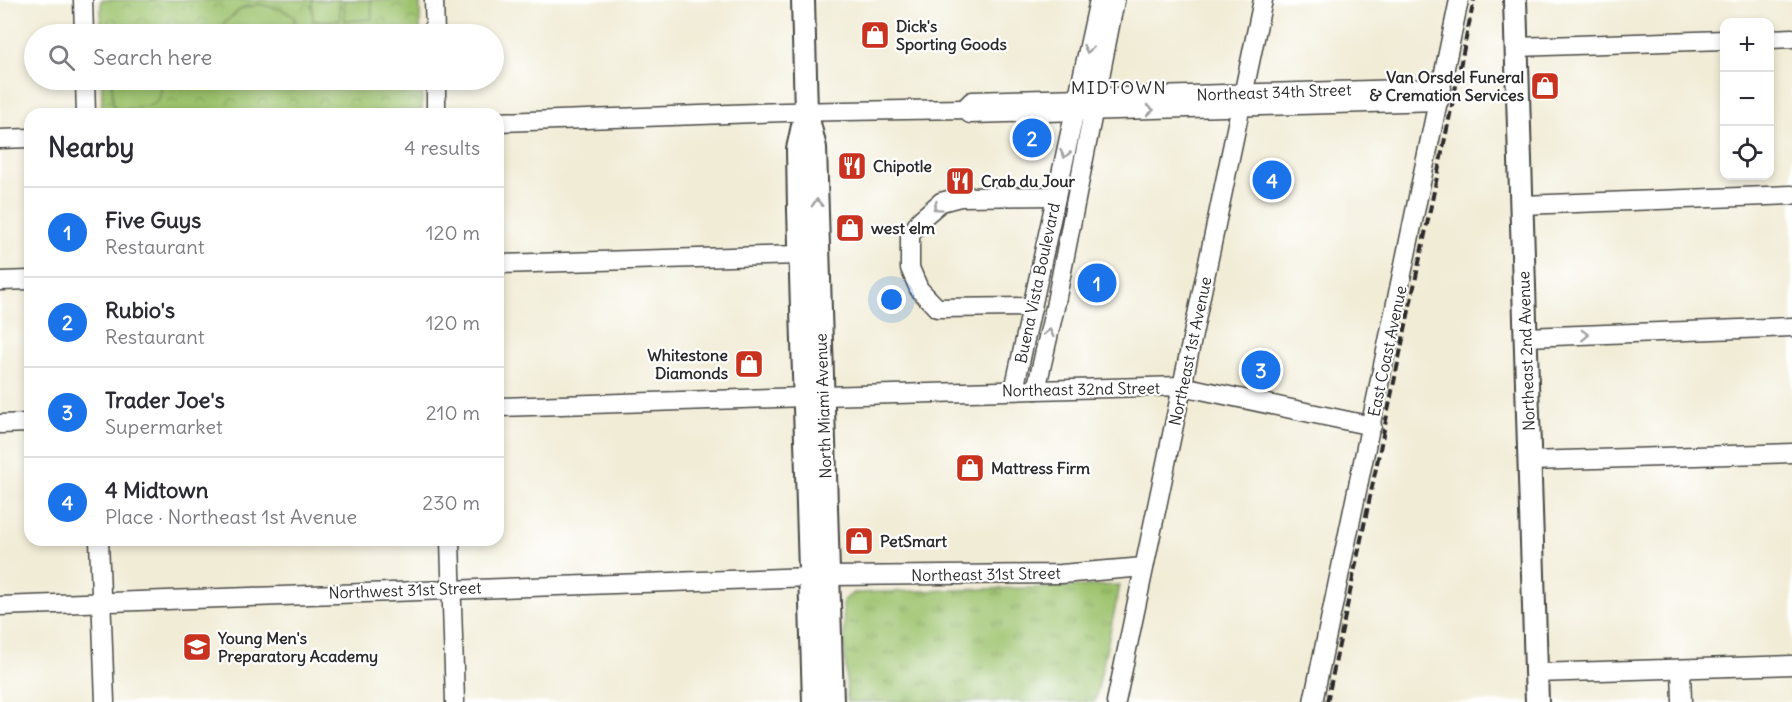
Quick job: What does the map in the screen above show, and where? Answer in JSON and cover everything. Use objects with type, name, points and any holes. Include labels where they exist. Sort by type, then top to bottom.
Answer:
[{"type":"main road","name":"North Miami Avenue","points":[[803,0],[806,112],[815,148],[814,396],[819,577],[814,702]]},
{"type":"main road","name":"Northeast 2nd Avenue","points":[[1515,0],[1537,702]]},
{"type":"main road","name":"North Miami Avenue","points":[[806,112],[798,149],[800,255],[814,396],[806,425],[819,577]]},
{"type":"main road","points":[[799,210],[809,241],[814,396]]},
{"type":"main road","points":[[819,577],[822,656],[832,702]]},
{"type":"street","points":[[83,0],[84,24]]},
{"type":"street","points":[[434,0],[435,24]]},
{"type":"street","name":"Buena Vista Boulevard","points":[[1036,390],[1055,307],[1098,0]]},
{"type":"street","name":"Buena Vista Boulevard","points":[[1014,390],[1056,196],[1115,0]]},
{"type":"street","name":"Northeast 1st Avenue","points":[[1116,702],[1263,0]]},
{"type":"street","name":"East Coast Avenue","points":[[1313,702],[1459,0]]},
{"type":"street","points":[[1774,39],[1792,38]]},
{"type":"street","points":[[1516,47],[1720,40]]},
{"type":"street","points":[[85,90],[86,108]]},
{"type":"street","points":[[436,90],[436,108]]},
{"type":"street","name":"Northeast 34th Street","points":[[504,122],[964,109],[970,114],[1084,105],[1441,94]]},
{"type":"street","points":[[0,139],[24,138]]},
{"type":"street","points":[[1522,205],[1792,195]]},
{"type":"street","points":[[1032,307],[937,308],[919,289],[910,268],[910,236],[920,220],[941,202],[947,200],[960,197],[1056,196]]},
{"type":"street","points":[[504,264],[800,255]]},
{"type":"street","points":[[0,280],[24,280]]},
{"type":"street","points":[[1526,337],[1792,327]]},
{"type":"street","name":"Northeast 32nd Street","points":[[504,407],[1182,386],[1372,426]]},
{"type":"street","points":[[0,424],[24,423]]},
{"type":"street","points":[[1529,461],[1792,453]]},
{"type":"street","points":[[99,546],[105,702]]},
{"type":"street","points":[[450,546],[455,702]]},
{"type":"street","name":"Northeast 31st Street","points":[[819,577],[1060,574],[1144,567]]},
{"type":"street","name":"Northwest 31st Street","points":[[0,606],[452,588],[819,577]]},
{"type":"street","points":[[1536,673],[1792,665]]},
{"type":"street","points":[[1681,669],[1682,702]]},
{"type":"green space","points":[[101,0],[420,0],[420,24],[101,24]]},
{"type":"green space","points":[[312,0],[339,0],[340,20],[313,21]]},
{"type":"green space","points":[[344,0],[371,0],[372,19],[345,21]]},
{"type":"green space","points":[[259,4],[283,10],[294,16],[294,24],[224,24],[241,9]]},
{"type":"green space","points":[[102,90],[422,90],[422,108],[102,108]]},
{"type":"green space","points":[[112,90],[161,90],[160,97],[150,106],[115,108],[113,105]]},
{"type":"green space","points":[[1120,585],[1095,702],[847,702],[843,601],[853,593]]},
{"type":"railway","points":[[1327,702],[1474,0]]},
{"type":"place","name":"Dick's Sporting Goods","points":[[875,35]]},
{"type":"place","name":"Van Orsdel Funeral & Cremation Services","points":[[1545,86]]},
{"type":"place","name":"Rubio's","points":[[1032,138]]},
{"type":"place","name":"Chipotle","points":[[852,166]]},
{"type":"place","name":"4 Midtown","points":[[1272,180]]},
{"type":"place","name":"Crab du Jour","points":[[960,181]]},
{"type":"place","name":"west elm","points":[[850,228]]},
{"type":"place","name":"Five Guys","points":[[1097,283]]},
{"type":"place","name":"Whitestone Diamonds","points":[[749,364]]},
{"type":"place","name":"Trader Joe's","points":[[1261,370]]},
{"type":"place","name":"Mattress Firm","points":[[970,468]]},
{"type":"place","name":"PetSmart","points":[[859,541]]},
{"type":"place","name":"Young Men's Preparatory Academy","points":[[197,647]]},
{"type":"district","name":"MIDTOWN","points":[[1119,88]]}]
